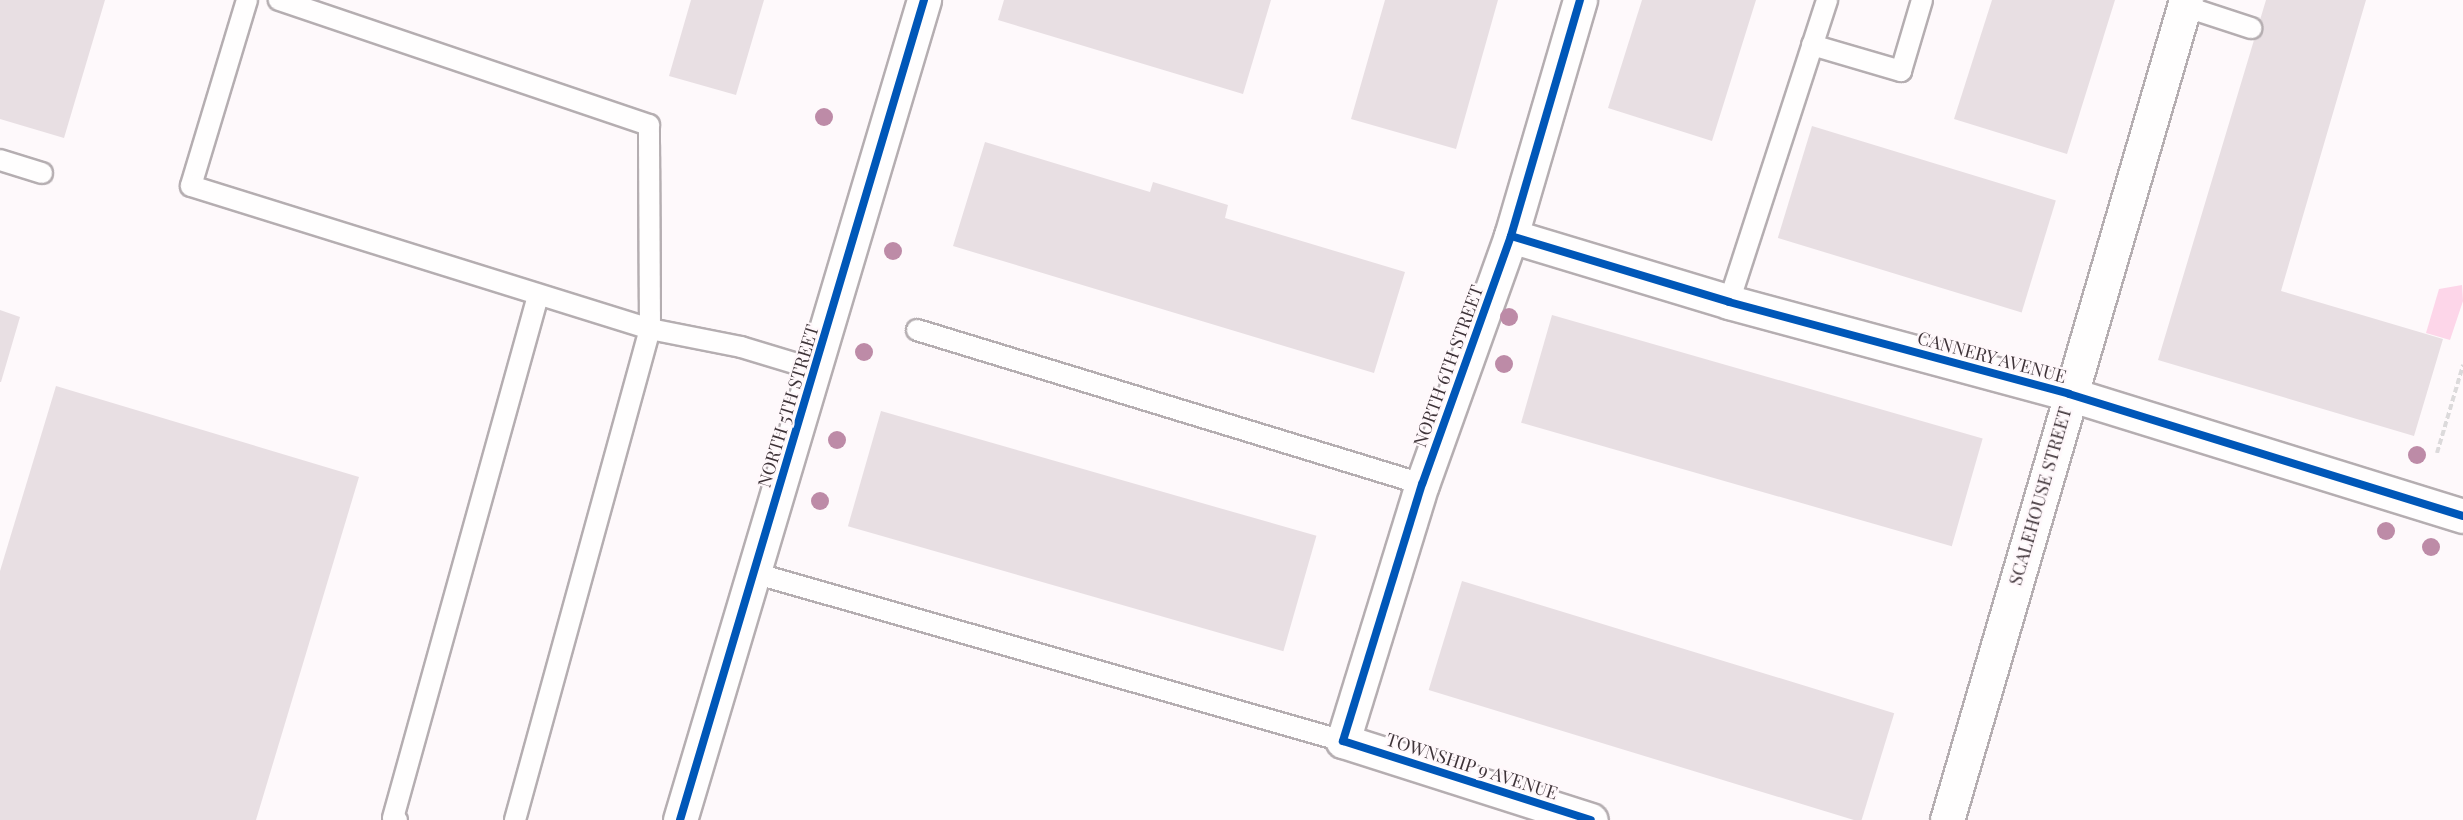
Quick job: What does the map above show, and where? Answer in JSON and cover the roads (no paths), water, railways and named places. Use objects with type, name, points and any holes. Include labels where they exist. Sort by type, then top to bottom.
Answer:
[{"type":"street","name":"NORTH 5TH STREET","points":[[680,820],[924,0]]},
{"type":"street","name":"NORTH 6TH STREET","points":[[1343,741],[1422,484],[1511,236],[1580,0]]},
{"type":"street","name":"SCALEHOUSE STREET","points":[[1947,820],[2069,394],[2185,3]]},
{"type":"street","name":"CANNERY AVENUE","points":[[1511,236],[1729,302],[2069,394],[2463,516]]},
{"type":"street","name":"TOWNSHIP 9 AVENUE","points":[[1343,741],[1591,820]]},
{"type":"lane","points":[[247,0],[191,186],[538,296],[650,329],[741,347],[814,369]]},
{"type":"lane","points":[[279,0],[650,125],[650,329],[515,820]]},
{"type":"lane","points":[[1729,302],[1827,0]]},
{"type":"lane","points":[[1812,45],[1901,71],[1922,0]]},
{"type":"lane","points":[[2185,3],[2251,28]]},
{"type":"lane","points":[[0,160],[42,173]]},
{"type":"lane","points":[[398,820],[393,818],[538,296]]},
{"type":"lane","points":[[917,330],[1422,484]]},
{"type":"lane","points":[[754,573],[1343,741]]}]
